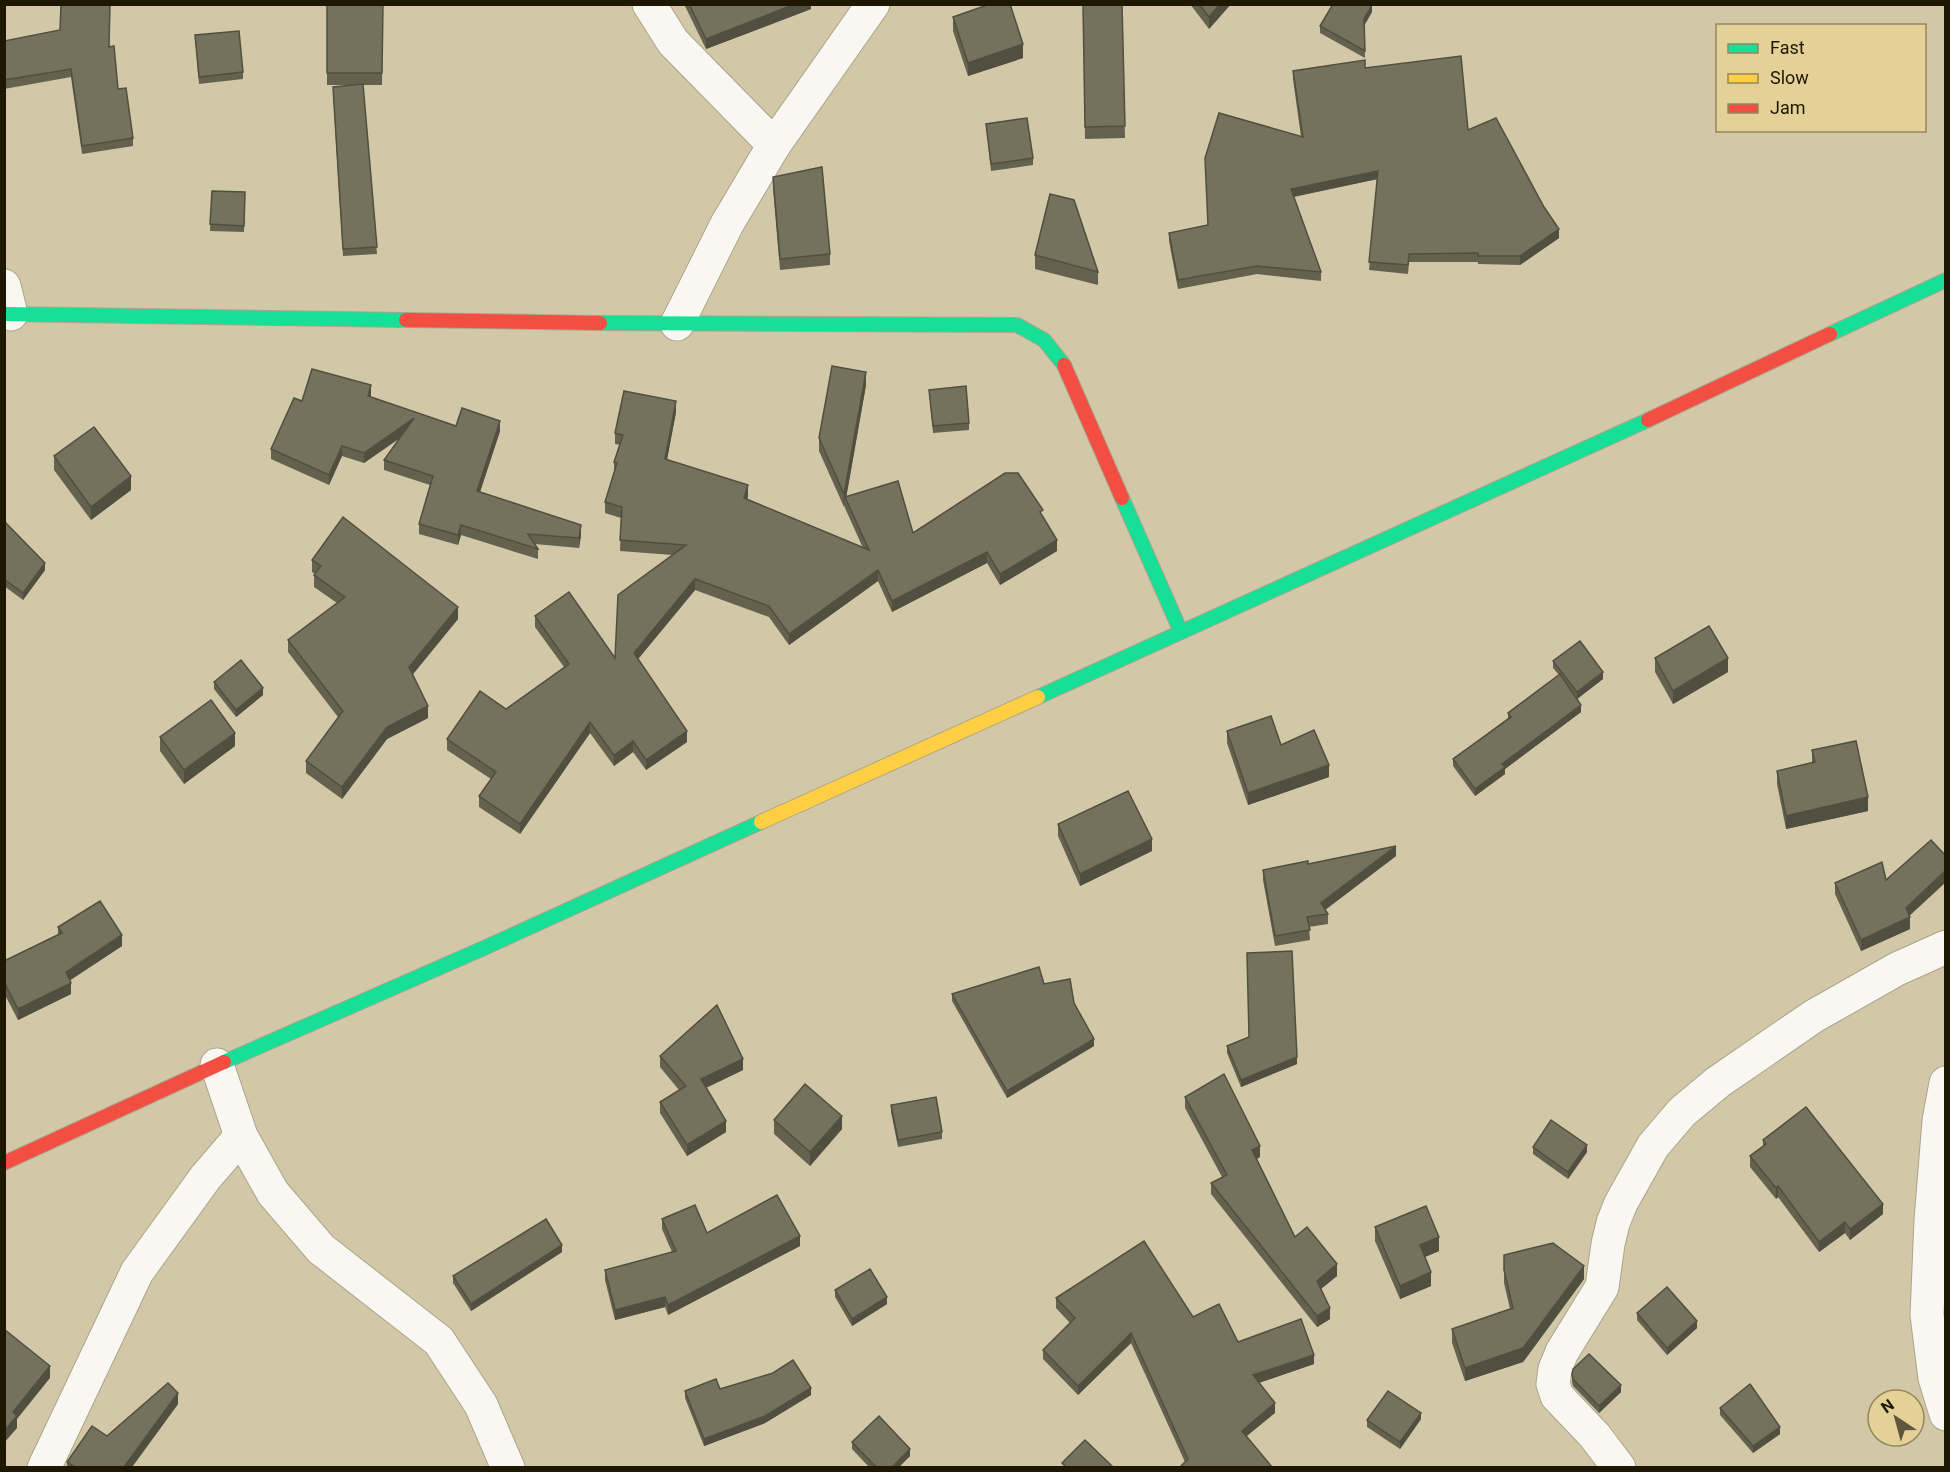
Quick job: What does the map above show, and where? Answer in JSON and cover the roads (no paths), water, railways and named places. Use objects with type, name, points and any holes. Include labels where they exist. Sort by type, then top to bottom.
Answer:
[{"type":"main road","points":[[4,1163],[1584,450],[1946,280]]},
{"type":"main road","points":[[7,305],[677,324],[1017,325],[1044,340],[1064,364],[1181,632]]},
{"type":"street","points":[[650,4],[673,42],[774,145]]},
{"type":"street","points":[[677,324],[727,224],[774,145],[873,4]]},
{"type":"street","points":[[1618,1467],[1595,1436],[1557,1396],[1553,1384],[1555,1369],[1562,1353],[1602,1287],[1613,1223],[1653,1146],[1682,1112],[1718,1082],[1814,1016],[1897,969],[1946,947]]},
{"type":"street","points":[[217,1065],[241,1136],[273,1192],[321,1249],[439,1341],[481,1405],[508,1467]]},
{"type":"street","points":[[1946,1083],[1939,1121],[1926,1315],[1935,1378],[1946,1414]]},
{"type":"street","points":[[44,1467],[137,1272],[205,1178],[241,1136]]}]
